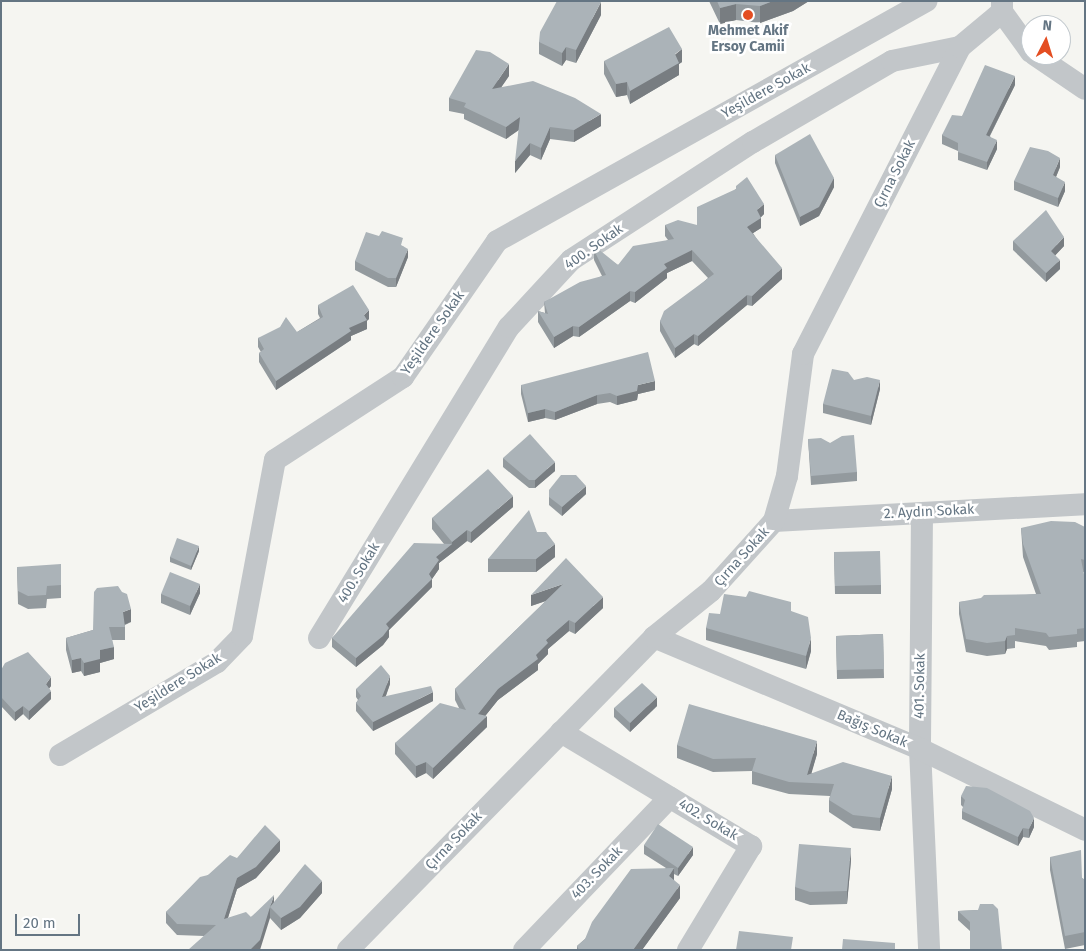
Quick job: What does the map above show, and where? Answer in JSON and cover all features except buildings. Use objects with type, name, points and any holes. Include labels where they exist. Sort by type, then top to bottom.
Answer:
[{"type":"street","name":"Yeşildere Sokak","points":[[60,755],[217,662],[242,636],[274,460],[403,377],[498,241],[926,1]]},
{"type":"street","name":"Çırna Sokak","points":[[348,950],[654,638],[711,591],[774,521],[787,476],[803,354],[960,47],[1002,7]]},
{"type":"street","points":[[1002,7],[1021,36]]},
{"type":"street","name":"400. Sokak","points":[[319,638],[509,327],[571,260],[753,142],[892,61],[960,47]]},
{"type":"street","points":[[1050,65],[1085,89]]},
{"type":"street","name":"2. Aydın Sokak","points":[[774,521],[1085,504]]},
{"type":"street","name":"401. Sokak","points":[[922,513],[920,749],[929,950]]},
{"type":"street","name":"Bağış Sokak","points":[[654,638],[920,749],[1085,830]]},
{"type":"street","name":"402. Sokak","points":[[561,732],[751,846],[688,950]]},
{"type":"street","name":"403. Sokak","points":[[524,950],[670,797]]},
{"type":"place","name":"Mehmet Akif Ersoy Camii","points":[[748,15]]}]
